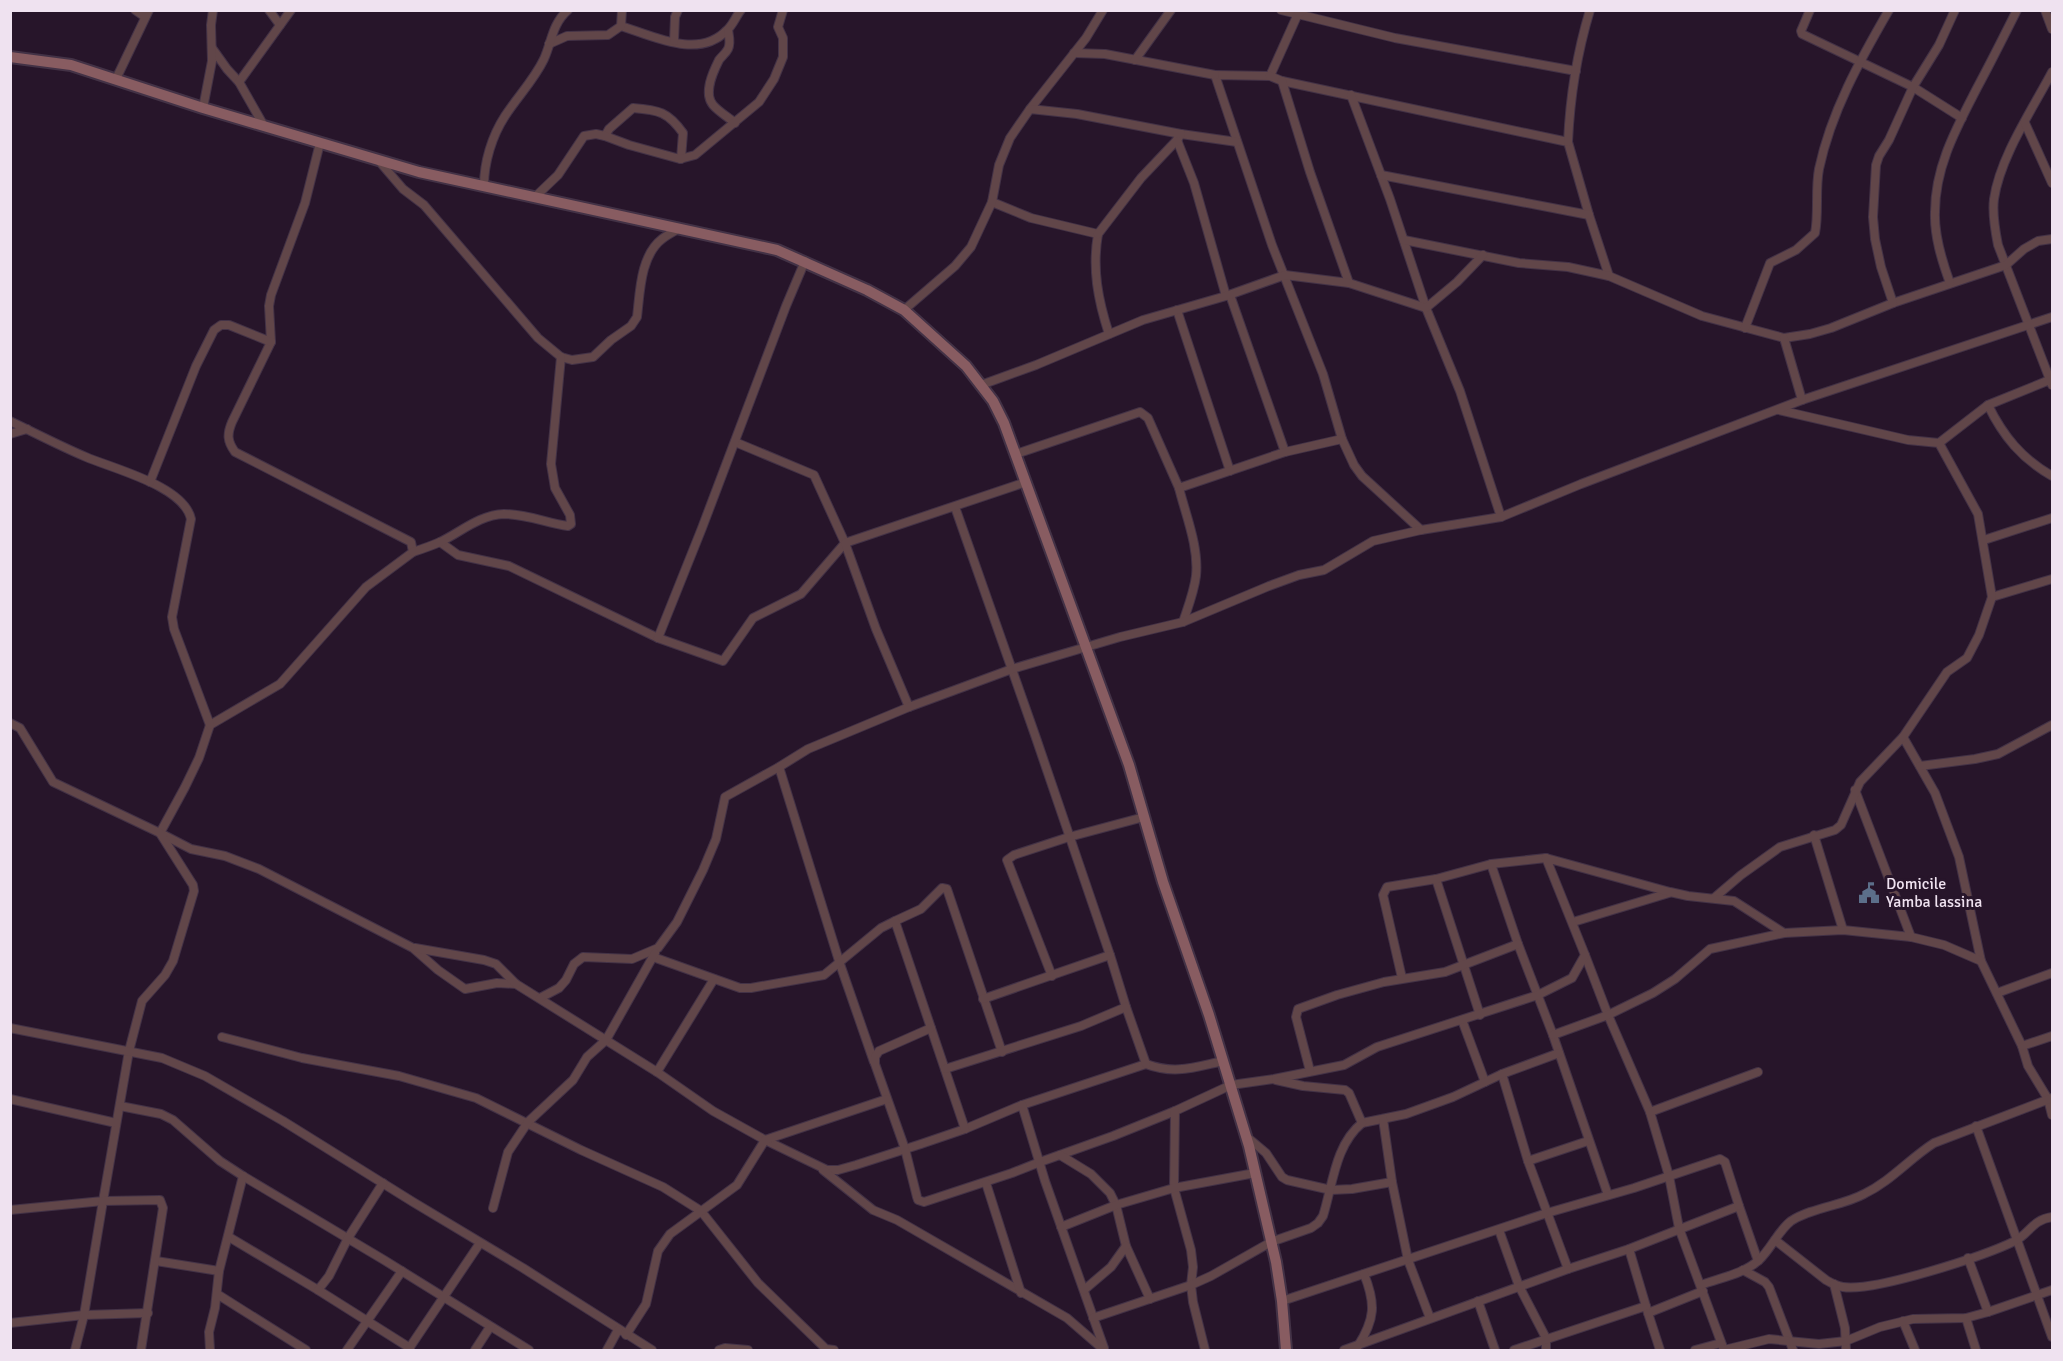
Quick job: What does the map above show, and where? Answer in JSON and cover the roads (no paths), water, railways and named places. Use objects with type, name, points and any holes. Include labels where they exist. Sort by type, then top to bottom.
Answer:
[{"type":"street","points":[[116,79],[147,14],[135,10]]},
{"type":"street","points":[[203,108],[212,61],[213,10]]},
{"type":"street","points":[[269,10],[280,25]]},
{"type":"street","points":[[239,82],[291,10]]},
{"type":"street","points":[[483,186],[493,139],[505,116],[532,80],[556,23],[568,10]]},
{"type":"street","points":[[621,26],[622,10]]},
{"type":"street","points":[[674,41],[675,17],[678,10]]},
{"type":"street","points":[[621,26],[666,41],[700,45],[728,30],[741,10]]},
{"type":"street","points":[[535,197],[558,175],[584,136],[596,134],[605,136],[681,159],[694,155],[759,102],[774,79],[783,57],[783,35],[778,27],[783,10]]},
{"type":"street","points":[[904,310],[955,266],[971,247],[992,202],[999,165],[1010,138],[1098,22],[1103,10]]},
{"type":"street","points":[[1135,60],[1171,10]]},
{"type":"street","points":[[1281,10],[1395,38],[1576,71]]},
{"type":"street","points":[[1590,10],[1582,36],[1576,71],[1568,142],[1609,276]]},
{"type":"street","points":[[1810,10],[1801,31],[1802,34],[1913,87],[1962,118]]},
{"type":"street","points":[[1745,328],[1770,263],[1796,250],[1815,233],[1819,172],[1827,137],[1859,62],[1889,10]]},
{"type":"street","points":[[1893,303],[1881,267],[1875,239],[1873,218],[1876,165],[1878,156],[1889,140],[1913,87],[1939,45],[1955,10]]},
{"type":"street","points":[[1950,283],[1941,258],[1934,213],[1944,157],[1953,134],[2017,10]]},
{"type":"street","points":[[2045,10],[2052,29]]},
{"type":"street","points":[[1270,76],[1300,13]]},
{"type":"street","points":[[549,44],[567,36],[608,35],[621,26]]},
{"type":"street","points":[[728,30],[728,49],[718,61],[708,92],[709,99],[714,106],[735,123]]},
{"type":"street","points":[[212,47],[239,82],[264,126]]},
{"type":"street","points":[[1074,53],[1105,54],[1215,75],[1270,76],[1282,81],[1568,142]]},
{"type":"street","points":[[10,57],[71,66],[419,172],[777,250],[867,290],[904,310],[952,351],[981,385],[1004,423],[1129,765],[1163,882],[1247,1137],[1282,1301],[1286,1350]]},
{"type":"street","points":[[1778,410],[1908,440],[1939,443],[1988,405],[2051,381],[1996,234],[1994,200],[2000,175],[2013,144],[2052,72]]},
{"type":"street","points":[[1215,75],[1285,275],[1323,374],[1342,438],[1354,465],[1362,476],[1421,530]]},
{"type":"street","points":[[1282,81],[1310,172],[1349,283]]},
{"type":"street","points":[[1352,95],[1426,308],[1460,392],[1501,517]]},
{"type":"street","points":[[605,136],[609,129],[633,108],[662,112],[672,118],[683,133],[681,159]]},
{"type":"street","points":[[1030,109],[1077,114],[1179,137],[1237,142]]},
{"type":"street","points":[[2025,123],[2052,183]]},
{"type":"street","points":[[1109,334],[1096,285],[1094,253],[1098,234],[1141,178],[1179,137]]},
{"type":"street","points":[[1179,137],[1228,296],[1285,452]]},
{"type":"street","points":[[320,143],[305,202],[271,295],[269,306],[271,342],[228,433],[230,445],[235,452],[411,542],[413,552]]},
{"type":"street","points":[[379,160],[403,189],[424,205],[538,338],[561,357],[572,360],[593,357],[634,323],[637,317],[642,276],[650,255],[660,240],[678,229]]},
{"type":"street","points":[[1381,175],[1589,215]]},
{"type":"street","points":[[992,202],[1031,218],[1098,234]]},
{"type":"street","points":[[1404,240],[1519,263],[1568,267],[1609,276],[1702,316],[1784,338],[1831,328],[1893,303],[2006,265],[2024,249],[2038,242],[2052,239]]},
{"type":"street","points":[[1426,308],[1457,282],[1483,255]]},
{"type":"street","points":[[658,638],[805,261]]},
{"type":"street","points":[[981,385],[1036,365],[1143,320],[1228,296],[1285,275],[1349,283],[1426,308]]},
{"type":"street","points":[[1177,310],[1230,471]]},
{"type":"street","points":[[492,1208],[508,1152],[528,1122],[573,1080],[587,1057],[606,1040],[658,948],[678,922],[716,839],[725,796],[779,768],[808,749],[909,707],[1012,669],[1085,647],[1183,622],[1279,582],[1324,570],[1373,541],[1421,530],[1501,517],[1802,400],[2052,317]]},
{"type":"street","points":[[150,482],[196,366],[214,330],[221,325],[229,325],[271,342]]},
{"type":"street","points":[[1784,338],[1802,400]]},
{"type":"street","points":[[210,725],[280,684],[366,587],[413,552],[440,542],[479,520],[504,514],[537,519],[556,525],[571,524],[572,518],[555,488],[551,464],[561,357]]},
{"type":"street","points":[[1988,405],[2000,428],[2016,449],[2034,466],[2052,476]]},
{"type":"street","points":[[1016,454],[1140,412],[1148,418],[1179,488],[1192,535],[1196,576],[1183,622]]},
{"type":"street","points":[[10,421],[87,457],[150,482],[181,501],[189,510],[191,519],[172,617],[174,629],[210,725],[199,758],[185,788],[160,832]]},
{"type":"street","points":[[10,434],[27,429]]},
{"type":"street","points":[[1179,488],[1285,452],[1342,438]]},
{"type":"street","points":[[735,441],[814,475],[845,543],[876,629],[909,707]]},
{"type":"street","points":[[1714,898],[1780,847],[1835,830],[1841,825],[1855,790],[1864,776],[1919,716],[1947,672],[1967,658],[1973,648],[1992,597],[1984,540],[1975,506],[1939,443]]},
{"type":"street","points":[[440,542],[458,555],[509,566],[658,638],[719,661],[726,660],[736,640],[753,618],[801,594],[845,543],[1026,482]]},
{"type":"street","points":[[955,507],[1146,1064]]},
{"type":"street","points":[[1984,540],[2052,518]]},
{"type":"street","points":[[1992,597],[2052,581]]},
{"type":"street","points":[[10,723],[20,728],[53,782],[191,849],[225,856],[260,869],[413,948],[465,989],[497,983],[516,984]]},
{"type":"street","points":[[1920,765],[1998,754],[2052,725]]},
{"type":"street","points":[[1902,737],[1935,793],[1959,857],[1981,961],[2022,1046],[2028,1066],[2050,1099],[2052,1115]]},
{"type":"street","points":[[779,768],[840,964],[905,1149],[917,1197],[921,1201],[929,1201],[986,1183],[1113,1136],[1231,1085],[1344,1065],[1377,1047],[1538,995],[1568,982],[1585,955]]},
{"type":"street","points":[[1855,790],[1911,937]]},
{"type":"street","points":[[1052,976],[1007,861],[1014,855],[1069,837],[1144,817]]},
{"type":"street","points":[[75,1350],[84,1315],[129,1051],[142,1000],[165,975],[173,961],[194,891],[193,885],[160,832]]},
{"type":"street","points":[[1814,836],[1843,930]]},
{"type":"street","points":[[1402,978],[1384,891],[1392,885],[1436,879],[1491,864],[1546,858],[1670,892],[1740,904],[1784,933]]},
{"type":"street","points":[[1546,858],[1608,1015],[1650,1112],[1669,1176],[1679,1228],[1723,1348]]},
{"type":"street","points":[[1491,864],[1608,1196]]},
{"type":"street","points":[[1436,879],[1480,1015]]},
{"type":"street","points":[[653,957],[740,988],[819,977],[840,964],[881,928],[921,909],[942,888],[947,889],[1002,1052]]},
{"type":"street","points":[[1573,922],[1670,892]]},
{"type":"street","points":[[895,921],[965,1129]]},
{"type":"street","points":[[1553,1035],[1608,1015],[1653,993],[1675,979],[1710,949],[1784,933],[1843,930],[1911,937],[1944,945],[1981,961]]},
{"type":"street","points":[[1310,1071],[1296,1017],[1298,1009],[1337,995],[1402,978],[1444,972],[1518,944]]},
{"type":"street","points":[[413,948],[496,964],[516,984],[657,1072],[713,1111],[819,1168],[873,1210],[897,1220],[1067,1318],[1104,1350]]},
{"type":"street","points":[[540,998],[559,988],[574,964],[583,957],[632,959],[658,948]]},
{"type":"street","points":[[983,999],[1110,955]]},
{"type":"street","points":[[1996,993],[2052,973]]},
{"type":"street","points":[[657,1072],[714,979]]},
{"type":"street","points":[[945,1069],[1081,1026],[1126,1007]]},
{"type":"street","points":[[1462,1020],[1485,1082]]},
{"type":"street","points":[[10,1028],[162,1058],[205,1076],[523,1268],[652,1350]]},
{"type":"street","points":[[875,1064],[879,1051],[931,1028]]},
{"type":"street","points":[[2022,1046],[2052,1036]]},
{"type":"street","points":[[222,1037],[302,1058],[399,1076],[476,1098],[581,1150],[663,1187],[701,1211],[758,1283],[826,1350]]},
{"type":"street","points":[[1093,1318],[1191,1285],[1238,1262],[1271,1242],[1318,1223],[1323,1216],[1340,1155],[1349,1135],[1362,1122],[1383,1119],[1453,1098],[1502,1074],[1559,1053]]},
{"type":"street","points":[[819,1168],[838,1170],[905,1149],[965,1129],[1022,1105],[1146,1064],[1161,1070],[1172,1071],[1223,1061]]},
{"type":"street","points":[[1650,1112],[1758,1072]]},
{"type":"street","points":[[1502,1074],[1528,1161],[1568,1269]]},
{"type":"street","points":[[1274,1079],[1303,1086],[1345,1090],[1349,1093],[1362,1122]]},
{"type":"street","points":[[10,1098],[116,1123]]},
{"type":"street","points":[[626,1335],[646,1304],[658,1251],[670,1234],[737,1185],[765,1140],[887,1099]]},
{"type":"street","points":[[1514,1350],[1546,1338],[1647,1309],[1743,1270],[1758,1261],[1790,1222],[1801,1216],[1861,1196],[1884,1184],[1920,1152],[1934,1143],[2050,1099]]},
{"type":"street","points":[[1022,1105],[1104,1350]]},
{"type":"street","points":[[120,1106],[161,1114],[173,1120],[220,1161],[243,1176],[529,1350]]},
{"type":"street","points":[[1175,1111],[1174,1188],[1191,1250],[1191,1285],[1205,1350]]},
{"type":"street","points":[[1383,1119],[1392,1182],[1408,1260],[1430,1318]]},
{"type":"street","points":[[1976,1126],[2052,1337]]},
{"type":"street","points":[[1247,1137],[1266,1153],[1282,1177],[1287,1180],[1331,1190],[1392,1182]]},
{"type":"street","points":[[1528,1161],[1588,1141]]},
{"type":"street","points":[[1060,1155],[1091,1174],[1110,1194],[1116,1205],[1126,1246],[1150,1299]]},
{"type":"street","points":[[1282,1301],[1715,1160],[1723,1160],[1727,1166],[1758,1261]]},
{"type":"street","points":[[1061,1227],[1116,1205],[1174,1188],[1256,1173]]},
{"type":"street","points":[[210,1350],[209,1332],[219,1271],[243,1176]]},
{"type":"street","points":[[986,1183],[1021,1293]]},
{"type":"street","points":[[318,1290],[329,1276],[348,1238],[383,1184]]},
{"type":"street","points":[[10,1210],[103,1201],[160,1200],[163,1208],[141,1350]]},
{"type":"street","points":[[1344,1350],[1359,1348],[1478,1300],[1629,1249],[1739,1206]]},
{"type":"street","points":[[1775,1240],[1834,1284],[1849,1287],[1920,1274],[1968,1258],[2017,1240],[2033,1224],[2052,1217]]},
{"type":"street","points":[[1499,1230],[1519,1286],[1546,1338],[1546,1350]]},
{"type":"street","points":[[229,1237],[318,1290],[409,1349],[480,1243]]},
{"type":"street","points":[[1084,1290],[1111,1267],[1126,1246]]},
{"type":"street","points":[[1629,1249],[1660,1350]]},
{"type":"street","points":[[1968,1258],[1989,1312]]},
{"type":"street","points":[[156,1262],[219,1271]]},
{"type":"street","points":[[1743,1270],[1765,1282],[1769,1287],[1777,1303],[1791,1346]]},
{"type":"street","points":[[347,1350],[402,1271]]},
{"type":"street","points":[[1359,1348],[1368,1330],[1372,1313],[1372,1296],[1364,1274]]},
{"type":"street","points":[[1834,1284],[1846,1350]]},
{"type":"street","points":[[1695,1350],[1723,1348],[1769,1339],[1791,1346],[1846,1341],[1880,1327],[1903,1321],[1966,1318],[2052,1290]]},
{"type":"street","points":[[217,1294],[306,1350]]},
{"type":"street","points":[[1478,1300],[1495,1350]]},
{"type":"street","points":[[10,1323],[84,1315],[148,1312]]},
{"type":"street","points":[[1966,1318],[1976,1350]]},
{"type":"street","points":[[1903,1321],[1915,1350]]},
{"type":"street","points":[[475,1350],[490,1327]]},
{"type":"street","points":[[607,1350],[618,1330]]},
{"type":"street","points":[[719,1350],[725,1348],[748,1350]]},
{"type":"place","name":"Domicile Yamba lassina","points":[[1869,893]]}]
